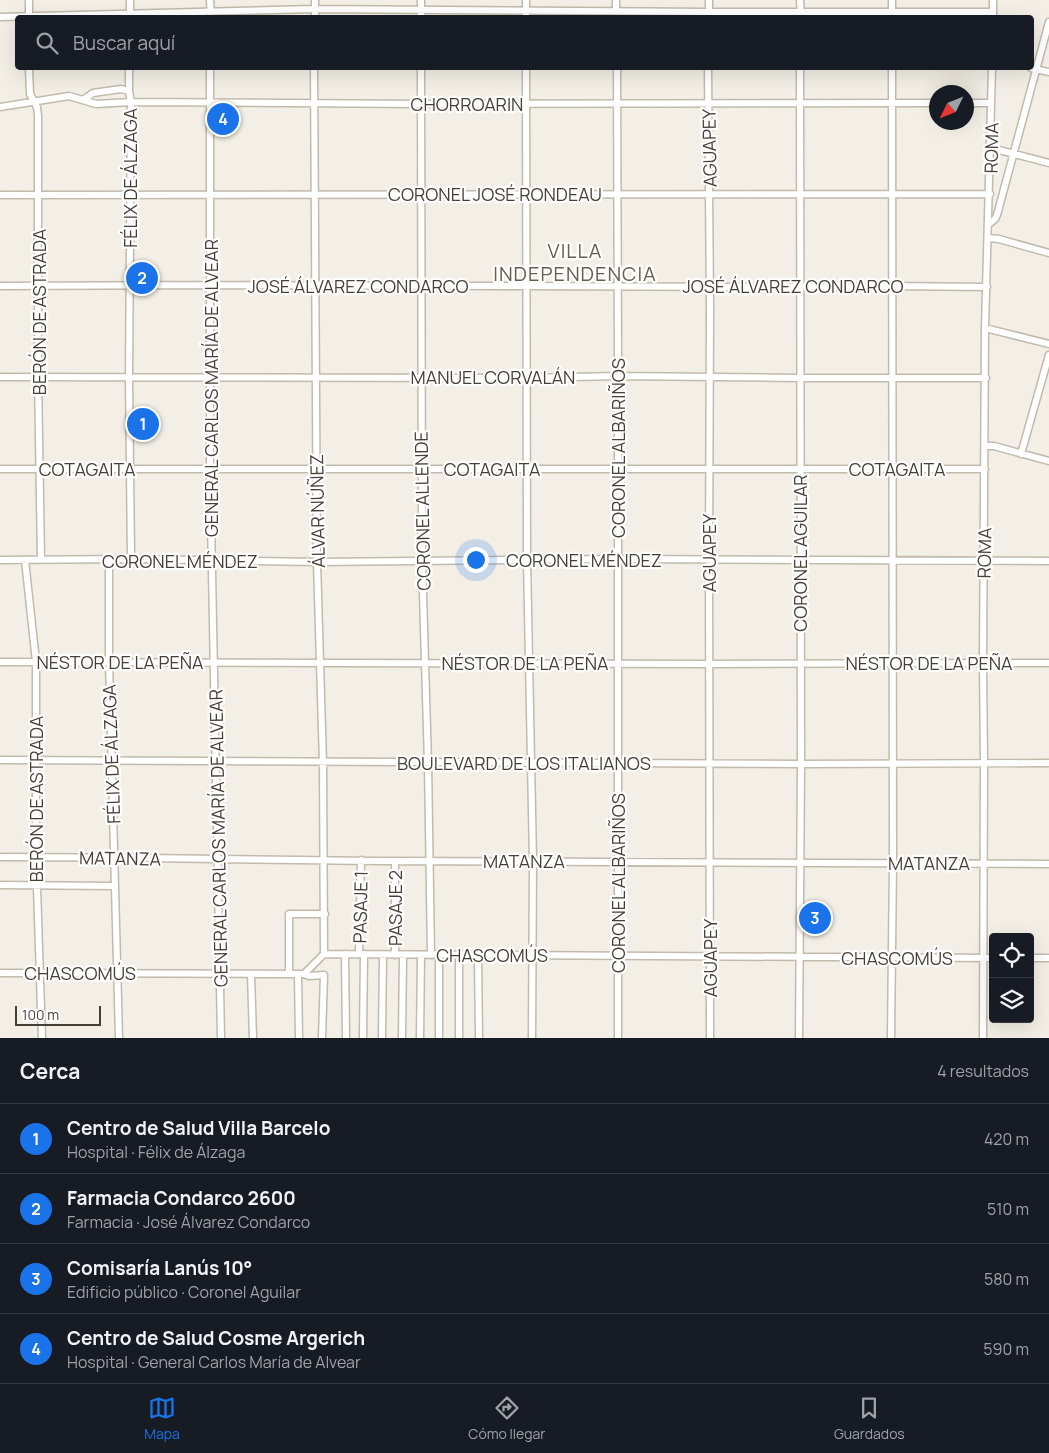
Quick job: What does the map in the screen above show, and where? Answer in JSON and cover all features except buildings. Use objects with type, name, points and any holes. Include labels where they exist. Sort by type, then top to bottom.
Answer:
[{"type":"street","points":[[29,0],[29,15]]},
{"type":"street","points":[[130,0],[130,15]]},
{"type":"street","points":[[210,0],[210,14]]},
{"type":"street","points":[[314,0],[314,15]]},
{"type":"street","points":[[421,0],[421,15]]},
{"type":"street","points":[[526,0],[526,14]]},
{"type":"street","points":[[616,0],[616,14]]},
{"type":"street","points":[[709,0],[709,15]]},
{"type":"street","points":[[800,0],[801,15]]},
{"type":"street","points":[[892,0],[892,15]]},
{"type":"street","points":[[170,15],[314,9],[421,10],[526,14],[993,15],[993,0]]},
{"type":"street","points":[[0,16],[15,17]]},
{"type":"street","points":[[1034,65],[1049,22]]},
{"type":"street","points":[[1034,68],[1049,72]]},
{"type":"street","name":"BERÓN DE ASTRADA","points":[[29,70],[30,94],[35,102],[38,116],[38,377],[41,559]]},
{"type":"street","name":"FÉLIX DE ÁLZAGA","points":[[129,70],[131,102],[129,378],[131,559]]},
{"type":"street","name":"GENERAL CARLOS MARÍA DE ALVEAR","points":[[210,70],[210,468],[221,1038]]},
{"type":"street","name":"ÁLVAR NÚÑEZ","points":[[314,70],[317,562],[323,763],[324,954]]},
{"type":"street","name":"CORONEL ALLENDE","points":[[421,70],[422,560],[426,663],[431,955]]},
{"type":"street","points":[[526,70],[527,560],[533,861],[532,1038]]},
{"type":"street","name":"CORONEL ALBARIÑOS","points":[[617,70],[618,1038]]},
{"type":"street","name":"AGUAPEY","points":[[708,70],[710,1038]]},
{"type":"street","name":"CORONEL AGUILAR","points":[[799,1038],[801,764],[800,70]]},
{"type":"street","points":[[891,1038],[893,863],[892,70]]},
{"type":"street","name":"ROMA","points":[[983,1038],[985,328],[992,70]]},
{"type":"street","points":[[989,224],[997,215],[1033,70]]},
{"type":"street","points":[[83,100],[93,93],[121,89],[129,91]]},
{"type":"street","name":"CHORROARIN","points":[[0,107],[69,96],[96,104],[131,102],[314,104],[929,103]]},
{"type":"street","points":[[974,103],[991,103]]},
{"type":"street","points":[[991,148],[1049,163]]},
{"type":"street","name":"CORONEL JOSÉ RONDEAU","points":[[0,195],[990,194]]},
{"type":"street","points":[[988,238],[999,239],[1049,253]]},
{"type":"street","name":"JOSÉ ÁLVAREZ CONDARCO","points":[[0,286],[987,287]]},
{"type":"street","points":[[985,328],[1049,344]]},
{"type":"street","points":[[1021,454],[1049,355]]},
{"type":"street","name":"MANUEL CORVALÁN","points":[[0,377],[527,378],[618,376],[986,378]]},
{"type":"street","points":[[985,446],[994,446],[1049,461]]},
{"type":"street","name":"COTAGAITA","points":[[0,469],[985,469]]},
{"type":"street","name":"CORONEL MÉNDEZ","points":[[0,560],[131,559],[317,562],[892,559],[1049,561]]},
{"type":"street","name":"BERÓN DE ASTRADA","points":[[25,560],[36,662],[36,885],[42,1038]]},
{"type":"street","name":"FÉLIX DE ÁLZAGA","points":[[109,560],[109,662],[119,1038]]},
{"type":"street","name":"NÉSTOR DE LA PEÑA","points":[[0,662],[1049,663]]},
{"type":"street","name":"BOULEVARD DE LOS ITALIANOS","points":[[0,760],[618,764],[1049,763]]},
{"type":"street","name":"MATANZA","points":[[0,857],[1049,864]]},
{"type":"street","name":"PASAJE 1","points":[[361,860],[363,1038]]},
{"type":"street","name":"PASAJE 2","points":[[395,860],[395,955]]},
{"type":"street","points":[[0,885],[115,886]]},
{"type":"street","points":[[289,974],[289,914],[324,914]]},
{"type":"street","points":[[299,1038],[301,974],[324,954]]},
{"type":"street","name":"CHASCOMÚS","points":[[324,954],[618,955],[891,959],[989,958]]},
{"type":"street","points":[[345,954],[346,1038]]},
{"type":"street","points":[[382,955],[382,1038]]},
{"type":"street","points":[[402,1038],[403,955]]},
{"type":"street","points":[[420,1038],[421,955]]},
{"type":"street","points":[[439,955],[439,1038]]},
{"type":"street","points":[[459,955],[459,1038]]},
{"type":"street","points":[[478,956],[479,1038]]},
{"type":"street","points":[[1034,958],[1049,958]]},
{"type":"street","name":"CHASCOMÚS","points":[[0,973],[324,975],[322,1038]]},
{"type":"street","points":[[251,974],[253,1038]]},
{"type":"place","name":"Centro de Salud Cosme Argerich","points":[[223,119]]},
{"type":"place","name":"Farmacia Condarco 2600","points":[[142,278]]},
{"type":"place","name":"Centro de Salud Villa Barcelo","points":[[143,424]]},
{"type":"place","name":"Comisaría Lanús 10°","points":[[815,918]]},
{"type":"district","name":"VILLA INDEPENDENCIA","points":[[575,262]]}]
